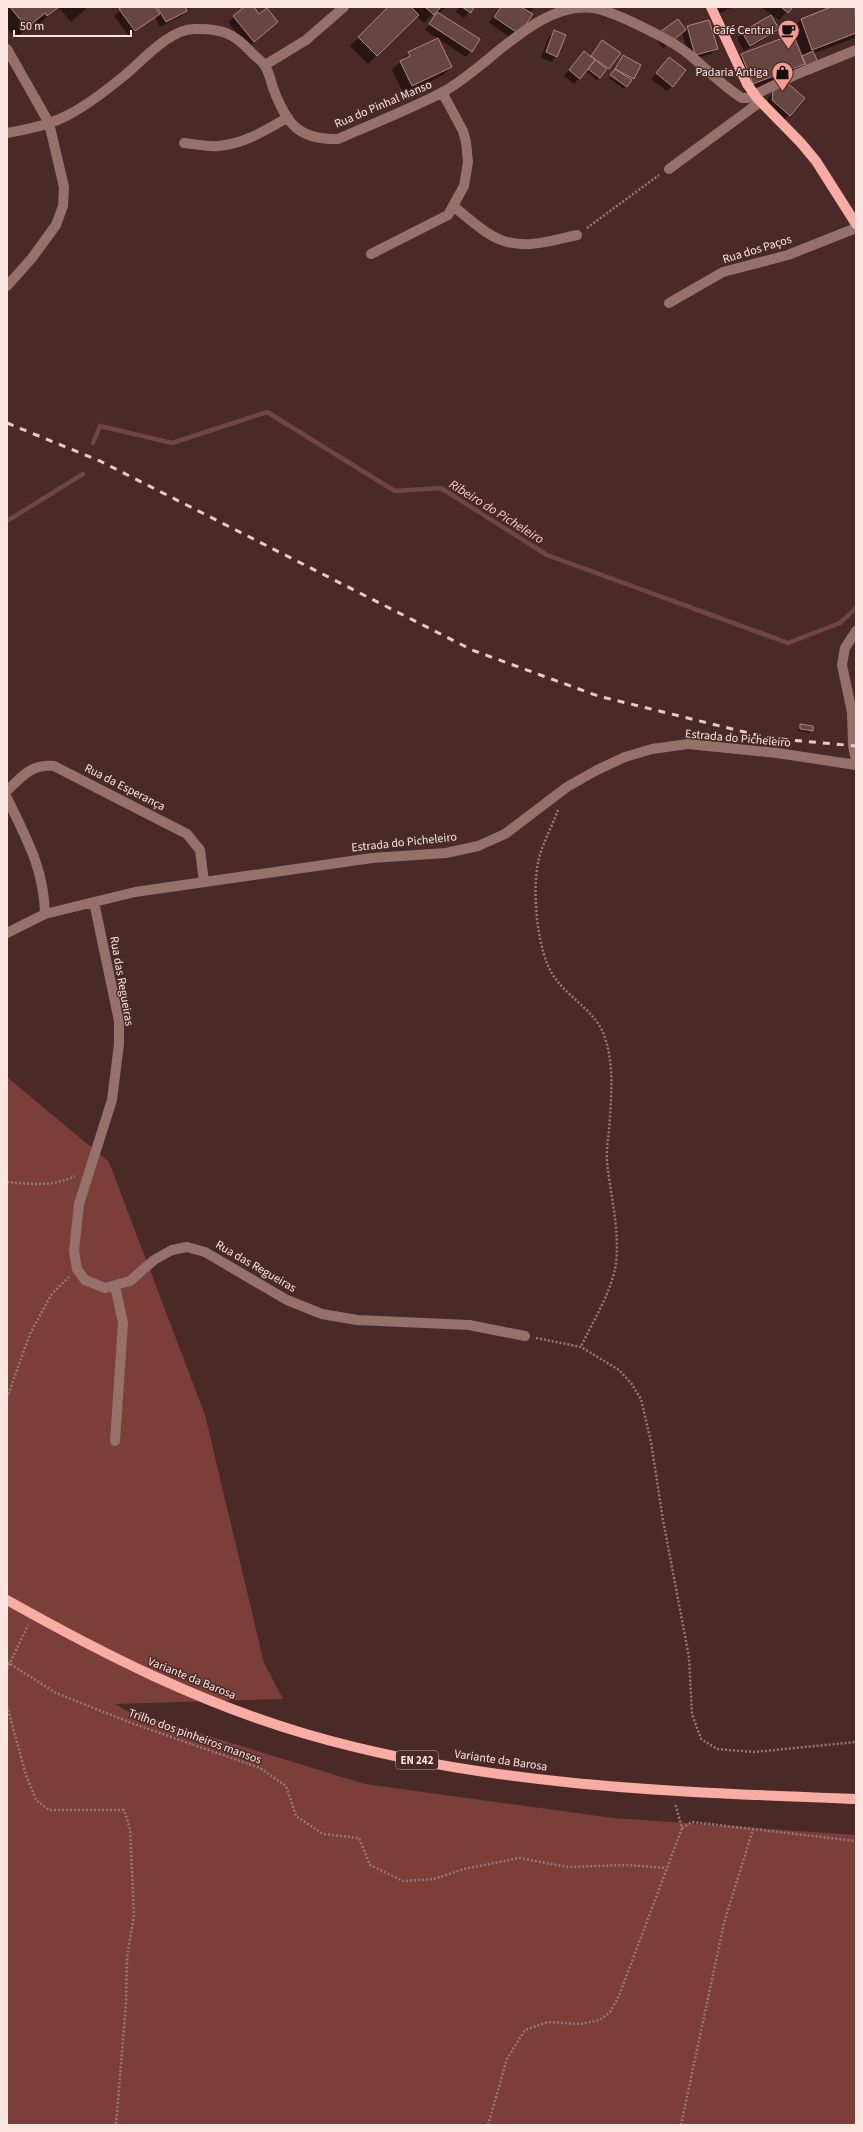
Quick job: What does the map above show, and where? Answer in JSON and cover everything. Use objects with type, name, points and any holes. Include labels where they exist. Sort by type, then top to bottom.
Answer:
[{"type":"main road","points":[[712,7],[734,58],[757,98],[801,143],[816,161],[856,224]]},
{"type":"main road","name":"Variante da Barosa","points":[[7,1600],[103,1653],[162,1681],[265,1721],[347,1745],[451,1766],[562,1782],[856,1799]]},
{"type":"street","points":[[265,66],[306,40],[344,7]]},
{"type":"street","name":"Rua do Pinhal Manso","points":[[7,133],[49,123],[71,114],[124,76],[159,46],[175,35],[191,29],[212,29],[228,32],[243,43],[265,66],[287,118],[298,129],[308,135],[320,139],[338,139],[442,92],[533,24],[552,13],[573,7],[593,8],[614,14],[685,51],[742,98],[757,98]]},
{"type":"street","points":[[669,169],[757,98],[856,50]]},
{"type":"street","points":[[7,286],[32,258],[56,225],[63,206],[64,187],[49,123],[8,51]]},
{"type":"street","points":[[371,254],[448,215],[453,206],[466,176],[466,142],[463,131],[442,92]]},
{"type":"street","points":[[184,143],[218,146],[237,142],[260,133],[287,118]]},
{"type":"street","points":[[453,206],[503,241],[525,244],[545,242],[577,235]]},
{"type":"street","name":"Rua dos Paços","points":[[669,303],[724,272],[788,255],[856,228]]},
{"type":"street","points":[[856,631],[845,648],[842,665],[852,712],[853,746],[856,760]]},
{"type":"street","name":"Estrada do Picheleiro","points":[[7,933],[44,914],[135,892],[372,858],[446,853],[478,846],[505,834],[567,787],[625,757],[652,749],[696,745],[777,753],[856,765]]},
{"type":"street","name":"Rua da Esperança","points":[[7,791],[27,772],[41,765],[54,766],[187,834],[200,850],[204,882]]},
{"type":"street","points":[[7,798],[34,856],[44,890],[44,914]]},
{"type":"street","name":"Rua das Regueiras","points":[[94,902],[118,1021],[118,1044],[112,1100],[79,1204],[74,1251],[77,1269],[85,1280],[105,1288],[115,1286],[130,1281],[154,1260],[172,1250],[187,1248],[205,1252],[287,1300],[322,1314],[357,1320],[469,1325],[525,1336]]},
{"type":"street","points":[[115,1286],[123,1323],[115,1441]]},
{"type":"path","points":[[577,235],[669,169]]},
{"type":"path","points":[[559,808],[538,862],[535,895],[538,925],[546,961],[554,978],[593,1018],[603,1033],[610,1055],[611,1104],[607,1159],[616,1242],[616,1263],[610,1286],[581,1347]]},
{"type":"path","points":[[7,1182],[43,1185],[67,1180],[91,1168]]},
{"type":"path","points":[[7,1398],[30,1334],[51,1295],[77,1269]]},
{"type":"path","points":[[525,1336],[581,1347],[618,1370],[632,1383],[641,1399],[652,1442],[663,1520],[689,1657],[692,1714],[701,1738],[717,1749],[754,1752],[856,1742]]},
{"type":"path","name":"Trilho dos pinheiros mansos","points":[[8,1662],[56,1693],[134,1724],[260,1768],[286,1786],[296,1816],[323,1834],[359,1838],[370,1865],[403,1881],[434,1879],[464,1869],[519,1858],[568,1867],[627,1865],[667,1868]]},
{"type":"path","points":[[7,1706],[26,1776],[36,1800],[50,1810],[124,1810],[130,1828],[134,1915],[127,1957],[126,2003],[116,2125]]},
{"type":"path","points":[[488,2125],[507,2059],[525,2030],[548,2022],[580,2024],[600,2020],[610,2012],[619,1996],[682,1828],[692,1822],[856,1841]]},
{"type":"path","points":[[682,2125],[724,1923],[753,1829]]},
{"type":"shaded area","points":[[7,1077],[109,1162],[205,1415],[264,1663],[283,1699],[115,1704],[127,1711],[365,1784],[613,1818],[856,1835],[856,2125],[7,2125]]},
{"type":"building","points":[[10,7],[59,7],[47,16],[45,13],[27,28]]},
{"type":"building","points":[[122,7],[155,7],[160,14],[135,31],[119,9]]},
{"type":"building","points":[[157,7],[185,7],[187,11],[166,22]]},
{"type":"building","points":[[244,7],[254,7],[259,14],[267,8],[278,22],[254,42],[233,16]]},
{"type":"building","points":[[388,7],[411,7],[419,15],[377,56],[358,37]]},
{"type":"building","points":[[425,7],[441,7],[434,15]]},
{"type":"building","points":[[462,7],[474,7],[471,13]]},
{"type":"building","points":[[501,7],[521,7],[533,14],[519,34],[494,17]]},
{"type":"building","points":[[781,7],[793,7],[788,13]]},
{"type":"building","points":[[831,7],[855,7],[856,33],[812,50],[801,19]]},
{"type":"building","points":[[437,12],[480,39],[472,52],[429,24]]},
{"type":"building","points":[[771,15],[779,29],[750,46],[742,32]]},
{"type":"building","points":[[678,19],[686,30],[669,43],[660,32]]},
{"type":"building","points":[[709,20],[718,49],[695,55],[687,26]]},
{"type":"building","points":[[554,30],[566,35],[557,57],[546,52]]},
{"type":"building","points":[[793,34],[805,64],[753,84],[741,54]]},
{"type":"building","points":[[438,38],[452,67],[412,86],[400,61],[410,56],[408,52]]},
{"type":"building","points":[[602,40],[621,53],[609,69],[591,56]]},
{"type":"building","points":[[584,51],[595,60],[580,79],[569,70]]},
{"type":"building","points":[[813,51],[821,69],[810,74],[802,56]]},
{"type":"building","points":[[623,55],[641,65],[634,79],[615,69]]},
{"type":"building","points":[[669,57],[686,70],[673,87],[656,73]]},
{"type":"building","points":[[595,60],[607,69],[600,78],[588,69]]},
{"type":"building","points":[[615,69],[632,80],[627,87],[610,75]]},
{"type":"building","points":[[786,82],[805,98],[790,116],[772,100],[773,91]]},
{"type":"building","points":[[800,724],[813,726],[813,731],[800,729]]},
{"type":"waterway","name":"Ribeiro do Picheleiro","points":[[93,443],[100,426],[172,443],[267,412],[395,491],[441,488],[547,555],[788,643],[840,623],[856,608]]},
{"type":"waterway","points":[[7,521],[83,474]]},
{"type":"railway","points":[[7,423],[100,461],[472,650],[598,696],[769,738],[856,746]]},
{"type":"place","name":"Café Central","points":[[789,50]]},
{"type":"place","name":"Padaria Antiga","points":[[783,92]]}]
